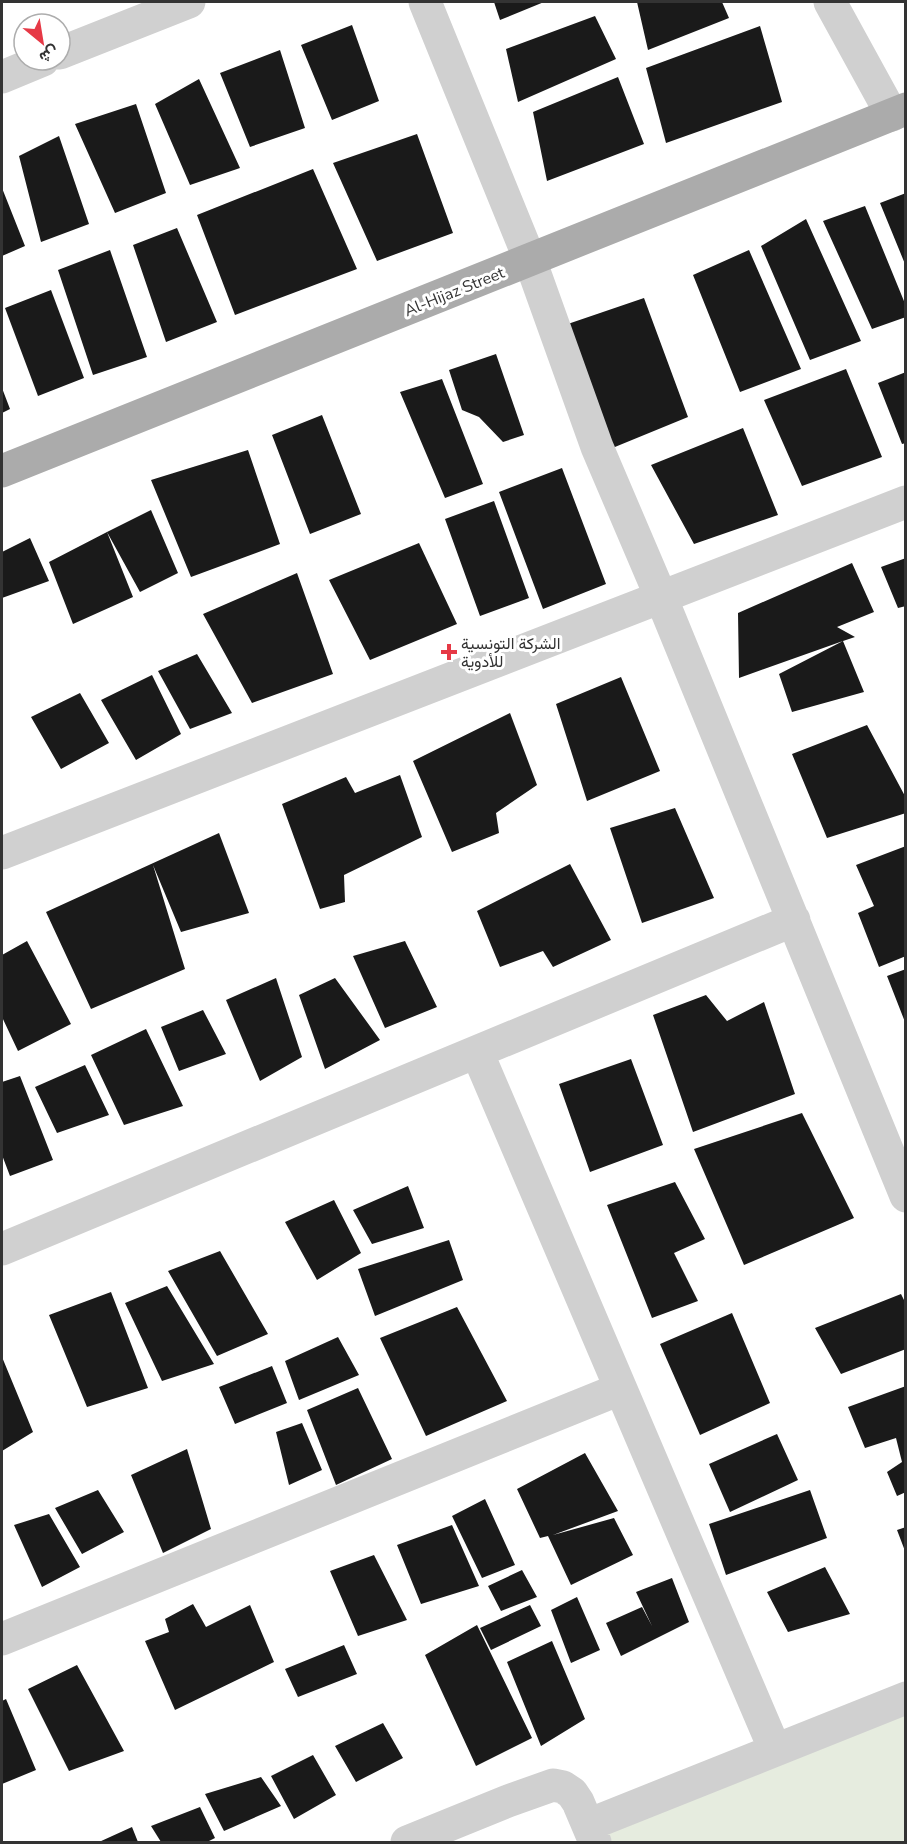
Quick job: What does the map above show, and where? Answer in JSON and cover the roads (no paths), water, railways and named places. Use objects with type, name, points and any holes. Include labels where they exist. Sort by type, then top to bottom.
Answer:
[{"type":"main road","name":"Al-Hijaz Street","points":[[2,471],[899,112]]},
{"type":"street","points":[[72,48],[189,2]]},
{"type":"street","points":[[426,2],[530,260],[597,447],[662,597],[906,1196]]},
{"type":"street","points":[[830,2],[899,112]]},
{"type":"street","points":[[2,853],[906,502]]},
{"type":"street","points":[[2,1249],[794,920]]},
{"type":"street","points":[[477,1052],[775,1750]]},
{"type":"street","points":[[2,1639],[620,1389]]},
{"type":"street","points":[[407,1842],[553,1785],[563,1787],[572,1793],[592,1834],[775,1750],[906,1698]]},
{"type":"place","name":"الشركة التونسية للأدوية","points":[[449,652]]}]
